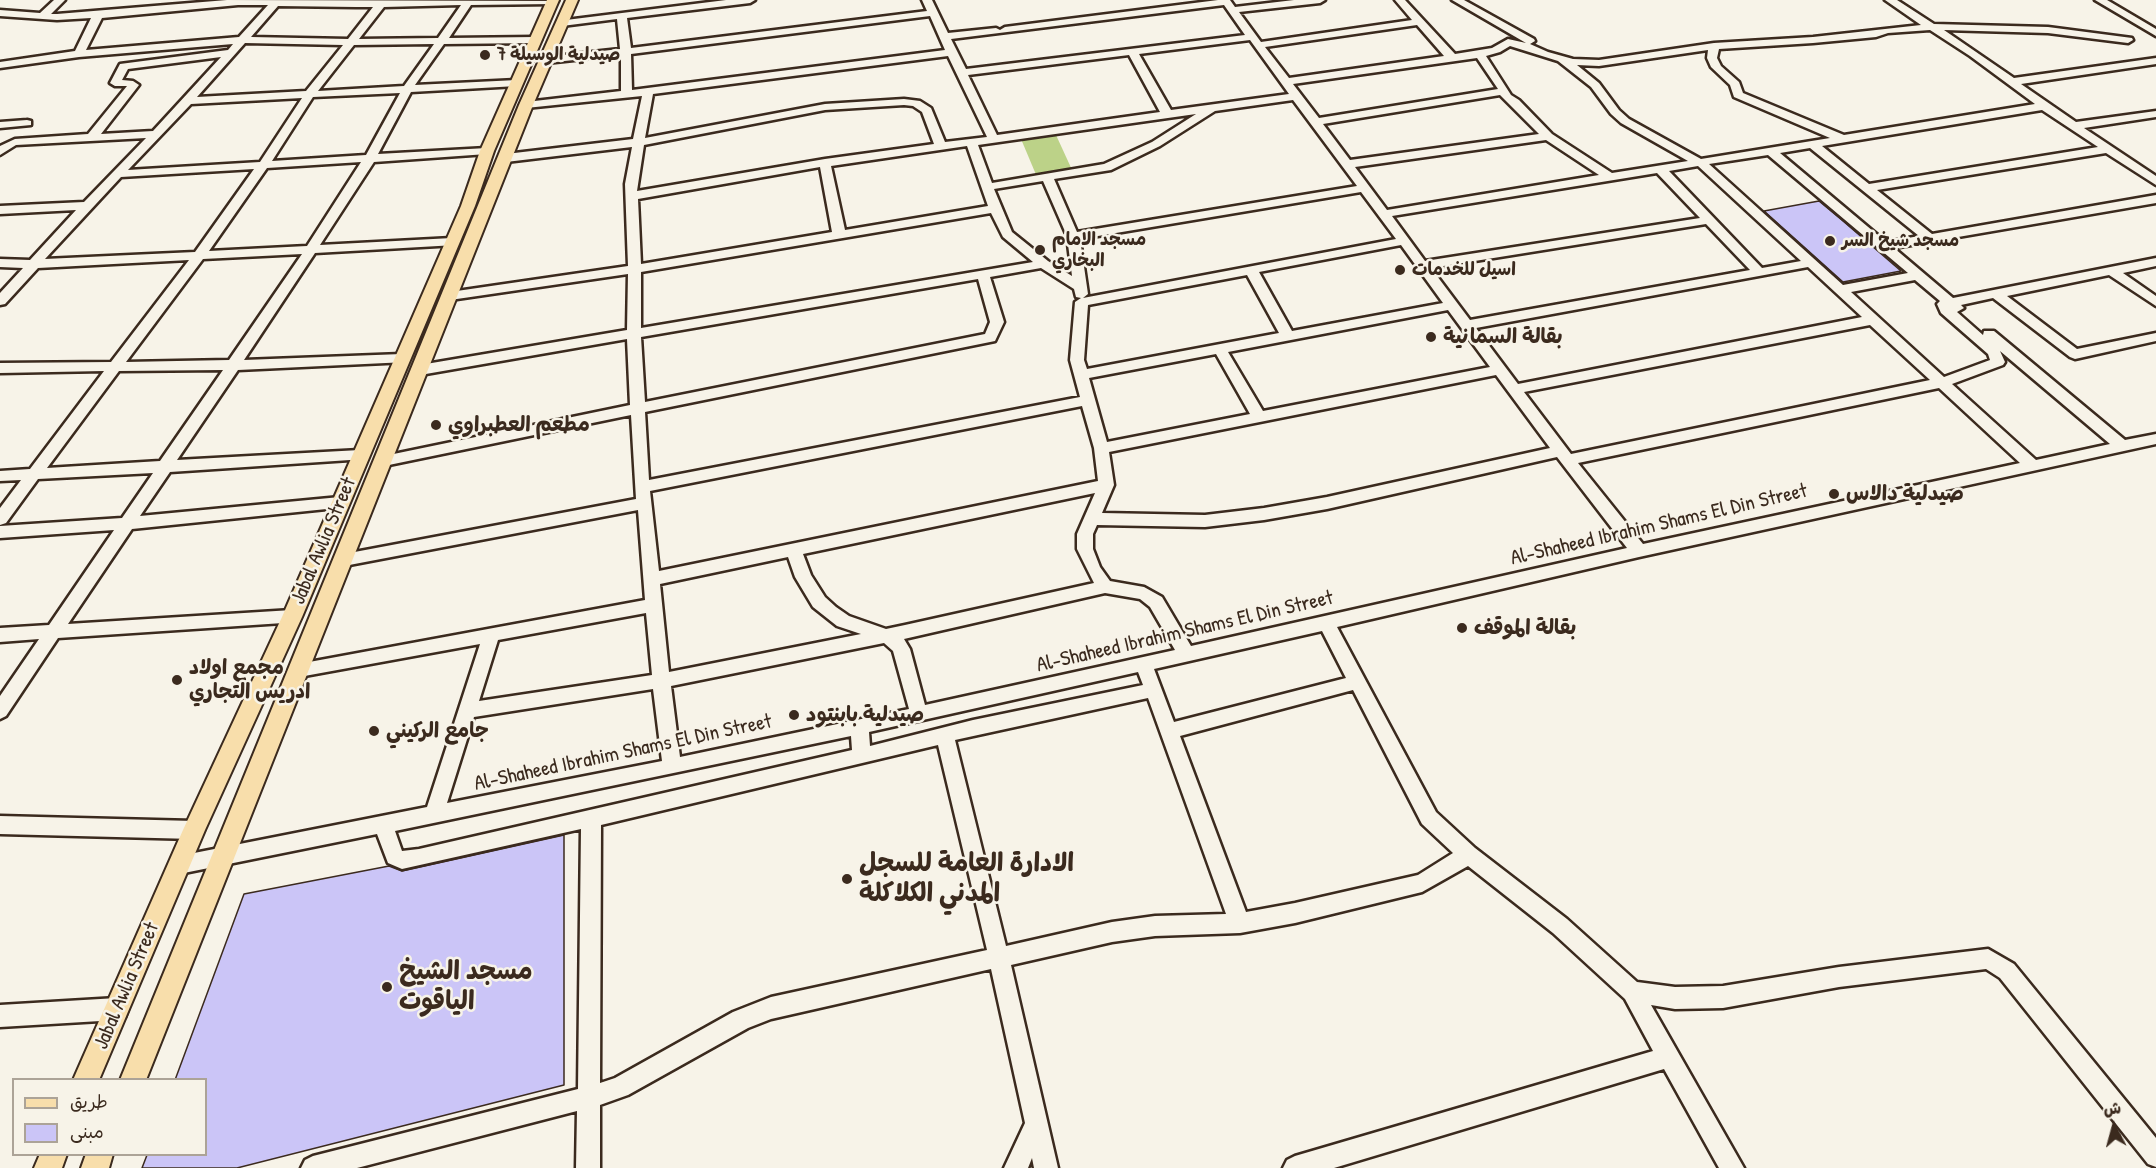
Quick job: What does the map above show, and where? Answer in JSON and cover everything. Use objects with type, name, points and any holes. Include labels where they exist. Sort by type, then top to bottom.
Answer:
[{"type":"main road","name":"Jabal Awlia Street","points":[[134,1078],[526,105],[572,0]]},
{"type":"main road","name":"Jabal Awlia Street","points":[[87,1078],[194,830],[292,617],[468,206],[487,151],[553,1]]},
{"type":"street","points":[[2,13],[20,0]]},
{"type":"street","points":[[42,16],[60,0]]},
{"type":"street","points":[[562,23],[750,0]]},
{"type":"street","points":[[927,0],[993,138]]},
{"type":"street","points":[[943,37],[1228,4],[1320,0]]},
{"type":"street","points":[[1400,0],[1452,58]]},
{"type":"street","points":[[1457,0],[1572,62],[1591,63],[1714,46],[1813,40],[1876,34],[1886,30],[1932,27],[2048,30],[2128,40]]},
{"type":"street","points":[[1890,0],[1974,54],[2072,126],[2156,181]]},
{"type":"street","points":[[2100,0],[2156,33]]},
{"type":"street","points":[[0,301],[188,101],[228,53],[277,1]]},
{"type":"street","points":[[2,13],[42,16],[98,15],[199,2],[553,1]]},
{"type":"street","points":[[0,519],[198,257],[348,42],[382,2]]},
{"type":"street","points":[[0,711],[234,365],[370,158],[408,88],[468,3]]},
{"type":"street","points":[[1228,4],[1564,456],[1639,551]]},
{"type":"street","points":[[546,60],[933,13]]},
{"type":"street","points":[[79,54],[98,15]]},
{"type":"street","points":[[621,15],[626,52],[627,94]]},
{"type":"street","points":[[962,73],[1418,22]]},
{"type":"street","points":[[0,65],[79,54],[241,40],[440,42],[536,40]]},
{"type":"street","points":[[1286,82],[1480,54],[1496,50],[1508,42],[1561,58],[1594,85],[1615,112],[1625,120],[1649,136],[1701,163],[2031,464]]},
{"type":"street","points":[[1714,46],[1712,58],[1716,67],[1735,84],[1738,95],[1845,140]]},
{"type":"street","points":[[526,105],[648,92],[951,52]]},
{"type":"street","points":[[93,136],[134,85],[115,83],[124,66],[228,53]]},
{"type":"street","points":[[1133,53],[1167,114]]},
{"type":"street","points":[[1480,54],[1505,91],[1506,97],[1515,102],[1548,136],[1608,176]]},
{"type":"street","points":[[2012,82],[2156,61]]},
{"type":"street","points":[[188,101],[517,83]]},
{"type":"street","points":[[1316,122],[1505,91]]},
{"type":"street","points":[[648,92],[641,142],[631,184],[635,269],[634,335],[644,495],[661,681],[672,767]]},
{"type":"street","points":[[632,196],[971,141],[1296,96]]},
{"type":"street","points":[[506,158],[641,142],[825,107],[904,102],[916,103],[927,111],[941,146]]},
{"type":"street","points":[[1384,214],[2044,106]]},
{"type":"street","points":[[987,187],[1087,172],[1124,161],[1184,128],[1214,107]]},
{"type":"street","points":[[2072,126],[2156,114]]},
{"type":"street","points":[[0,125],[27,123]]},
{"type":"street","points":[[0,152],[15,142],[156,134]]},
{"type":"street","points":[[1348,165],[1548,136]]},
{"type":"street","points":[[971,141],[995,209],[1007,234],[1043,264],[1080,287]]},
{"type":"street","points":[[1811,143],[1930,238]]},
{"type":"street","points":[[1867,188],[2108,149]]},
{"type":"street","points":[[1770,150],[2121,445]]},
{"type":"street","points":[[119,174],[487,151]]},
{"type":"street","points":[[825,163],[839,234]]},
{"type":"street","points":[[2140,170],[2156,168]]},
{"type":"street","points":[[1660,169],[1759,272]]},
{"type":"street","points":[[1047,178],[1073,236],[1082,302],[1077,339],[1077,360],[1101,448],[1106,485],[1085,534],[1085,549],[1093,568],[1106,587]]},
{"type":"street","points":[[1073,236],[1365,188]]},
{"type":"street","points":[[1884,246],[2156,200]]},
{"type":"street","points":[[0,210],[87,206]]},
{"type":"street","points":[[450,296],[635,269],[995,209]]},
{"type":"street","points":[[1422,265],[1710,220]]},
{"type":"street","points":[[1082,302],[1404,241]]},
{"type":"street","points":[[0,263],[33,264],[198,257],[452,242]]},
{"type":"street","points":[[1092,519],[1205,521],[1264,514],[1940,383],[1998,362],[1998,357],[1990,346],[1944,307],[1944,304],[2156,262]]},
{"type":"street","points":[[1467,325],[1811,263]]},
{"type":"street","points":[[420,370],[1043,264]]},
{"type":"street","points":[[1251,270],[1288,336]]},
{"type":"street","points":[[2112,271],[2156,302]]},
{"type":"street","points":[[384,461],[990,338],[996,330],[997,322],[983,274]]},
{"type":"street","points":[[1840,290],[1918,275]]},
{"type":"street","points":[[1995,293],[2075,354],[2156,337]]},
{"type":"street","points":[[1080,375],[1452,305]]},
{"type":"street","points":[[1514,389],[1871,320]]},
{"type":"street","points":[[1220,349],[1260,418]]},
{"type":"street","points":[[0,368],[234,365],[402,359]]},
{"type":"street","points":[[1101,448],[1500,370]]},
{"type":"street","points":[[344,560],[1089,400]]},
{"type":"street","name":"Al-Shaheed Ibrahim Shams El Din Street","points":[[179,865],[672,767],[920,714],[1639,551],[2156,438]]},
{"type":"street","points":[[0,476],[360,455]]},
{"type":"street","points":[[652,579],[1106,485]]},
{"type":"street","points":[[0,532],[128,523],[340,503]]},
{"type":"street","points":[[793,550],[803,578],[819,602],[830,612],[843,621],[887,636],[902,649],[920,714]]},
{"type":"street","points":[[466,711],[661,681],[887,636],[1106,587],[1144,593],[1156,602],[1187,654]]},
{"type":"street","points":[[299,670],[654,605]]},
{"type":"street","points":[[0,635],[292,617]]},
{"type":"street","points":[[1326,623],[1429,818],[1468,854],[1552,920],[1632,992],[1732,1168]]},
{"type":"street","points":[[434,815],[491,636]]},
{"type":"street","points":[[1144,664],[1240,924]]},
{"type":"street","points":[[1168,731],[1357,682]]},
{"type":"street","points":[[383,825],[395,857],[402,860],[1153,690]]},
{"type":"street","points":[[859,726],[862,756]]},
{"type":"street","points":[[945,736],[999,958],[1046,1168]]},
{"type":"street","points":[[588,1168],[591,818]]},
{"type":"street","points":[[0,825],[194,830]]},
{"type":"street","points":[[313,1168],[548,1106],[589,1098],[620,1087],[741,1020],[771,1008],[807,998],[1112,932],[1181,924],[1240,924],[1422,883],[1468,854]]},
{"type":"street","points":[[1632,992],[1675,998],[1723,997],[1839,978],[1988,959],[2007,971],[2156,1156]]},
{"type":"street","points":[[0,1016],[117,1009]]},
{"type":"street","points":[[1295,1168],[1669,1057]]},
{"type":"street","points":[[1016,1168],[1036,1124]]},
{"type":"green space","points":[[1056,135],[1073,172],[1037,177],[1021,139]]},
{"type":"building","name":"مسجد شيخ السر","points":[[1819,201],[1901,271],[1843,282],[1764,211]]},
{"type":"building","name":"مسجد الشيخ الياقوت","points":[[564,835],[564,1085],[237,1168],[142,1168],[147,1156],[207,1156],[207,1078],[176,1078],[244,894],[389,866],[402,871]]},
{"type":"place","name":"صيدلية الوسيلة 7","points":[[485,55]]},
{"type":"place","name":"مسجد شيخ السر","points":[[1830,241]]},
{"type":"place","name":"مسجد الامام البخاري","points":[[1040,250]]},
{"type":"place","name":"اسيل للخدمات","points":[[1400,270]]},
{"type":"place","name":"بقالة السمانية","points":[[1431,337]]},
{"type":"place","name":"مطعم العطبراوي","points":[[436,425]]},
{"type":"place","name":"صيدلية دالاس","points":[[1834,494]]},
{"type":"place","name":"بقالة الموقف","points":[[1462,628]]},
{"type":"place","name":"مجمع اولاد ادريس التجاري","points":[[177,680]]},
{"type":"place","name":"صيدلية بابنتود","points":[[794,715]]},
{"type":"place","name":"جامع الركيني","points":[[374,731]]},
{"type":"place","name":"الادارة العامة للسجل المدني الكلاكلة","points":[[847,879]]},
{"type":"place","name":"مسجد الشيخ الياقوت","points":[[387,987]]}]
